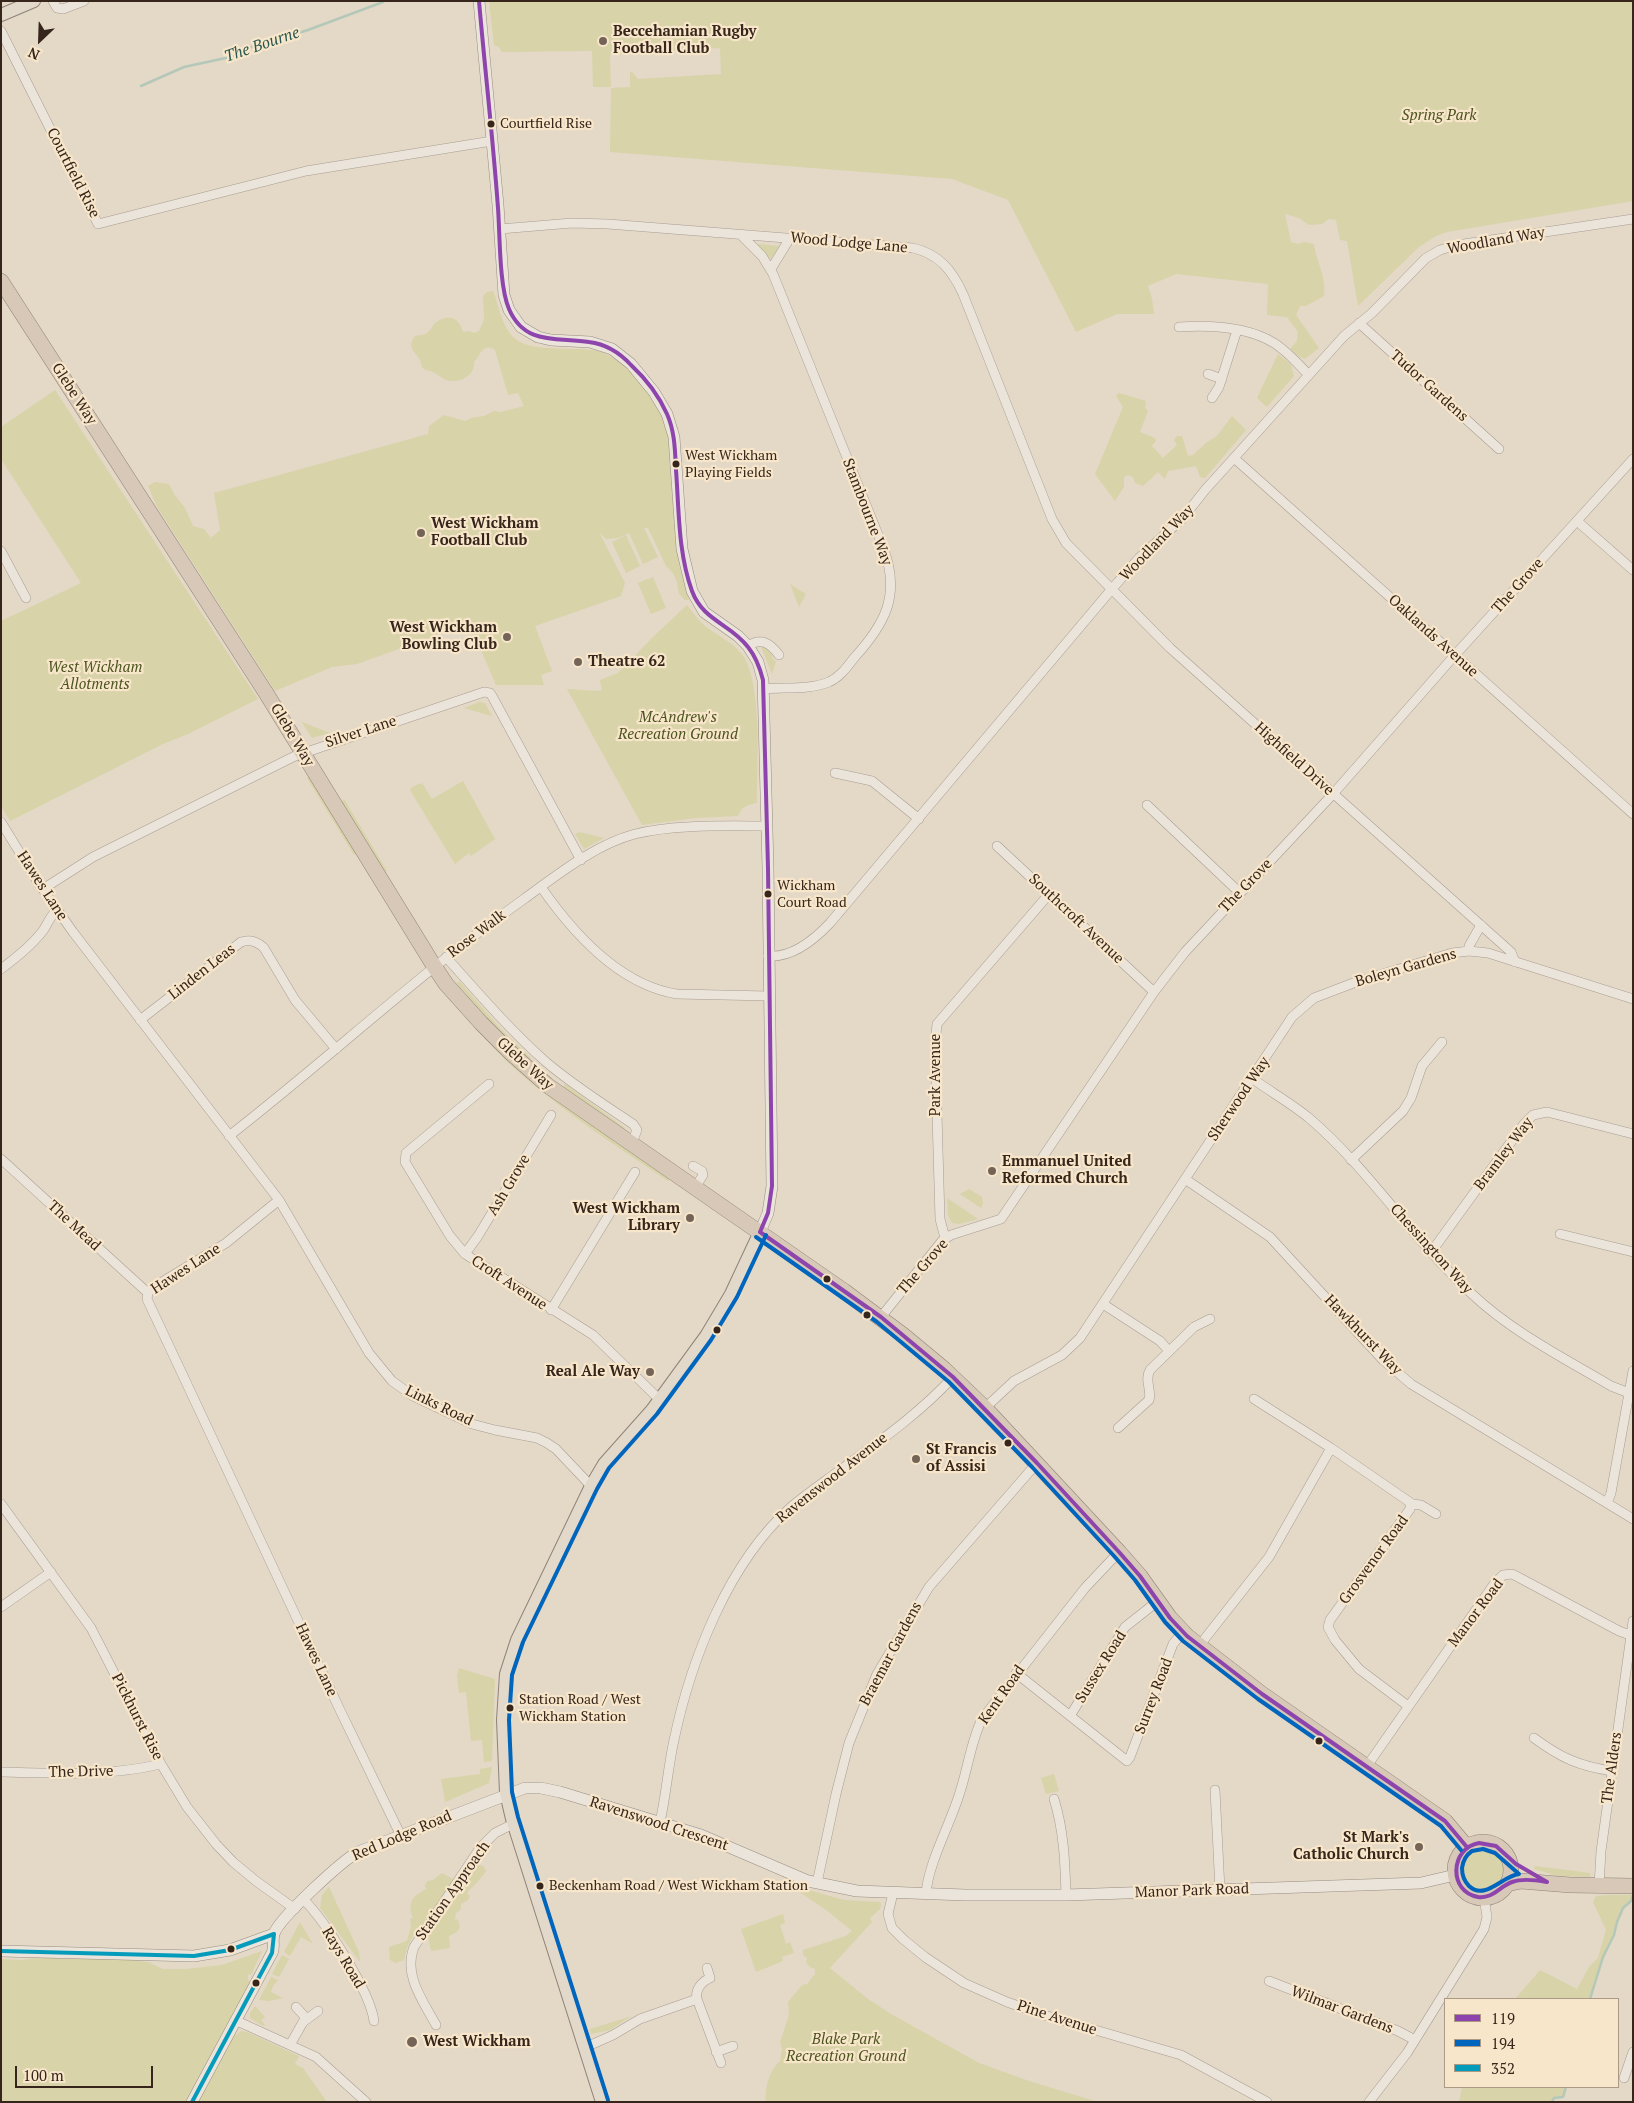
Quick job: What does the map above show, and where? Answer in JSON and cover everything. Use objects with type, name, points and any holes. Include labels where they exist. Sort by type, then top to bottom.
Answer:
[{"type":"highway","name":"Glebe Way","points":[[1,281],[266,693],[434,966],[446,984],[481,1023],[518,1060],[548,1085],[880,1317],[953,1377],[985,1408],[1120,1552],[1182,1632],[1262,1694],[1445,1821],[1466,1846]]},
{"type":"highway","points":[[1509,1859],[1511,1872],[1507,1884],[1497,1894],[1478,1897],[1465,1891],[1455,1875],[1457,1861],[1466,1846],[1478,1842],[1499,1847],[1509,1859],[1545,1882]]},
{"type":"highway","points":[[1507,1884],[1521,1880],[1570,1885],[1630,1886]]},
{"type":"main road","points":[[1,15],[34,1]]},
{"type":"main road","points":[[602,2102],[513,1824],[506,1794],[503,1720],[505,1682],[509,1663],[526,1618],[591,1486],[610,1458],[659,1400],[718,1317],[760,1232]]},
{"type":"street","points":[[52,1],[56,8],[63,9],[84,1]]},
{"type":"street","points":[[478,1],[505,300],[508,310],[517,324],[529,333],[542,339],[590,342],[612,349],[631,364],[659,399],[667,414],[674,437],[682,549],[692,591],[704,612],[738,636],[748,646],[758,662],[764,688],[772,1186],[768,1213],[760,1232]]},
{"type":"street","name":"Courtfield Rise","points":[[1,31],[98,224],[306,171],[492,141]]},
{"type":"street","name":"Woodland Way","points":[[768,956],[788,953],[807,943],[823,930],[1139,558],[1184,518],[1205,490],[1344,336],[1359,324],[1426,258],[1445,248],[1633,219]]},
{"type":"street","name":"Wood Lodge Lane","points":[[500,229],[591,223],[913,248],[935,256],[947,267],[963,294],[1056,528],[1066,543],[1111,590]]},
{"type":"street","name":"Stambourne Way","points":[[741,235],[762,256],[771,269],[884,552],[890,570],[891,584],[890,601],[881,624],[859,653],[838,676],[829,682],[818,685],[764,688]]},
{"type":"street","points":[[771,269],[790,238]]},
{"type":"street","name":"Tudor Gardens","points":[[1359,324],[1499,449]]},
{"type":"street","points":[[1178,327],[1215,326],[1238,330],[1274,343],[1309,374]]},
{"type":"street","points":[[1212,398],[1222,378],[1238,330]]},
{"type":"street","points":[[1208,374],[1222,378]]},
{"type":"street","name":"Oaklands Avenue","points":[[1234,458],[1633,814]]},
{"type":"street","name":"The Grove","points":[[880,1317],[945,1238],[1001,1219],[1154,992],[1190,946],[1333,794],[1455,655],[1633,459]]},
{"type":"street","points":[[1577,521],[1633,570]]},
{"type":"street","points":[[1,551],[26,598]]},
{"type":"street","name":"Highfield Drive","points":[[1111,590],[1170,648],[1513,954],[1515,962]]},
{"type":"street","points":[[748,646],[755,641],[762,640],[779,655]]},
{"type":"street","name":"Silver Lane","points":[[43,889],[100,853],[303,753],[487,692],[492,696],[581,860]]},
{"type":"street","points":[[835,773],[872,781],[919,819]]},
{"type":"street","points":[[1147,805],[1239,892]]},
{"type":"street","name":"Hawes Lane","points":[[1,822],[57,910],[279,1200],[226,1243],[157,1284],[148,1293],[148,1302],[341,1713],[401,1836]]},
{"type":"street","name":"Rose Walk","points":[[229,1136],[434,966],[581,860],[622,838],[640,833],[698,827],[767,826]]},
{"type":"street","name":"Southcroft Avenue","points":[[997,846],[1050,893],[1154,992]]},
{"type":"street","points":[[541,887],[564,916],[602,955],[624,973],[646,985],[664,992],[680,995],[768,996]]},
{"type":"street","name":"Park Avenue","points":[[945,1238],[940,1219],[934,1034],[937,1024],[1050,893]]},
{"type":"street","points":[[1,969],[24,952],[42,932],[51,915],[57,910]]},
{"type":"street","points":[[1469,951],[1469,946],[1481,925]]},
{"type":"street","name":"Linden Leas","points":[[140,1020],[241,942],[251,941],[264,948],[295,1000],[336,1049]]},
{"type":"street","name":"Boleyn Gardens","points":[[1298,1011],[1320,995],[1443,955],[1469,951],[1484,952],[1633,1000]]},
{"type":"street","name":"Glebe Way","points":[[446,957],[510,1027],[558,1072],[633,1124],[637,1130],[631,1144]]},
{"type":"street","name":"Sherwood Way","points":[[985,1408],[1014,1381],[1055,1359],[1080,1338],[1298,1011]]},
{"type":"street","points":[[1351,1160],[1403,1111],[1411,1098],[1422,1066],[1442,1042]]},
{"type":"street","points":[[548,1085],[558,1072]]},
{"type":"street","name":"Chessington Way","points":[[1253,1079],[1309,1118],[1351,1160],[1468,1291],[1500,1318],[1609,1385],[1629,1392]]},
{"type":"street","name":"Croft Avenue","points":[[489,1084],[406,1154],[404,1158],[450,1236],[465,1254],[598,1340],[659,1400]]},
{"type":"street","name":"Bramley Way","points":[[1432,1251],[1444,1237],[1524,1124],[1533,1115],[1547,1112],[1633,1134]]},
{"type":"street","name":"Ash Grove","points":[[465,1254],[478,1236],[551,1115]]},
{"type":"street","name":"The Mead","points":[[1,1158],[148,1293]]},
{"type":"street","points":[[693,1166],[702,1171],[703,1175],[695,1188]]},
{"type":"street","points":[[551,1310],[635,1172]]},
{"type":"street","name":"Hawkhurst Way","points":[[1185,1179],[1270,1237],[1383,1360],[1411,1384],[1633,1518]]},
{"type":"street","name":"Links Road","points":[[279,1200],[367,1349],[392,1381],[413,1396],[472,1424],[537,1438],[547,1442],[591,1486]]},
{"type":"street","points":[[1560,1234],[1633,1252]]},
{"type":"street","points":[[1103,1304],[1160,1341],[1169,1351]]},
{"type":"street","points":[[1118,1428],[1149,1400],[1148,1374],[1194,1327],[1210,1319]]},
{"type":"street","points":[[1607,1503],[1611,1493],[1633,1371]]},
{"type":"street","name":"Ravenswood Avenue","points":[[660,1822],[674,1738],[698,1659],[714,1617],[746,1559],[773,1524],[792,1506],[910,1418],[953,1377]]},
{"type":"street","name":"Grosvenor Road","points":[[1254,1399],[1408,1500],[1411,1504],[1409,1511],[1330,1620],[1328,1627],[1335,1640],[1359,1668],[1408,1706]]},
{"type":"street","points":[[1199,1646],[1269,1557],[1330,1448]]},
{"type":"street","name":"Braemar Gardens","points":[[817,1884],[837,1787],[849,1743],[862,1706],[877,1674],[929,1587],[1037,1463]]},
{"type":"street","name":"Pickhurst Rise","points":[[1,1504],[91,1628],[160,1764],[187,1808],[224,1853],[256,1881],[295,1909]]},
{"type":"street","points":[[1411,1504],[1421,1505],[1436,1514]]},
{"type":"street","name":"Kent Road","points":[[926,1894],[930,1877],[960,1794],[979,1724],[1016,1673],[1085,1588],[1120,1552]]},
{"type":"street","points":[[1,1607],[51,1572]]},
{"type":"street","name":"Manor Road","points":[[1367,1766],[1494,1584],[1503,1575],[1512,1574],[1619,1632],[1630,1635]]},
{"type":"street","name":"Sussex Road","points":[[1070,1716],[1125,1627],[1158,1601]]},
{"type":"street","name":"The Alders","points":[[1599,1886],[1600,1858],[1633,1621]]},
{"type":"street","name":"Surrey Road","points":[[1070,1716],[1127,1761],[1173,1644],[1182,1632]]},
{"type":"street","points":[[1016,1673],[1070,1716]]},
{"type":"street","points":[[1534,1738],[1570,1762],[1588,1768],[1612,1772]]},
{"type":"street","name":"The Drive","points":[[1,1772],[92,1774],[128,1771],[160,1764]]},
{"type":"street","name":"Ravenswood Crescent","points":[[506,1794],[525,1788],[541,1788],[660,1822],[701,1835],[817,1884],[857,1892],[926,1894]]},
{"type":"street","points":[[1215,1790],[1220,1890]]},
{"type":"street","name":"Red Lodge Road","points":[[192,2102],[272,1953],[274,1934],[319,1884],[344,1861],[358,1852],[506,1794]]},
{"type":"street","points":[[1054,1799],[1063,1837],[1066,1895]]},
{"type":"street","name":"Station Approach","points":[[436,2025],[411,1974],[410,1963],[414,1947],[480,1848],[496,1833],[513,1824]]},
{"type":"street","name":"Manor Park Road","points":[[926,1894],[1066,1895],[1421,1883],[1455,1875]]},
{"type":"street","name":"Pine Avenue","points":[[892,1893],[888,1914],[892,1928],[914,1949],[958,1980],[999,1999],[1044,2015],[1175,2053],[1192,2060],[1267,2102]]},
{"type":"street","points":[[1369,2102],[1415,2040],[1486,1925],[1487,1913],[1484,1897]]},
{"type":"street","name":"Rays Road","points":[[304,1900],[312,1908],[348,1962],[369,2002],[374,2021]]},
{"type":"street","points":[[1,1951],[194,1956],[230,1950],[274,1934]]},
{"type":"street","points":[[707,1968],[710,1978],[702,1983],[697,1992],[696,1999],[720,2063]]},
{"type":"street","name":"Wilmar Gardens","points":[[1269,1981],[1398,2031],[1415,2040]]},
{"type":"street","points":[[584,2048],[613,2035],[640,2019],[696,1999]]},
{"type":"street","points":[[296,2007],[306,2018]]},
{"type":"street","points":[[290,2045],[306,2018],[318,2011]]},
{"type":"street","points":[[236,2021],[320,2060],[366,2102]]},
{"type":"street","points":[[716,2052],[733,2046]]},
{"type":"street","points":[[1624,2078],[1633,2052]]},
{"type":"green space","name":"Spring Park","points":[[489,1],[1633,1],[1633,201],[1447,232],[1436,236],[1419,247],[1358,306],[1347,241],[1340,240],[1336,220],[1329,219],[1322,224],[1309,225],[1299,218],[1285,214],[1291,242],[1314,244],[1325,289],[1324,296],[1306,306],[1300,306],[1296,315],[1319,348],[1305,359],[1299,357],[1290,349],[1297,341],[1298,332],[1287,317],[1267,315],[1268,284],[1176,274],[1148,286],[1154,314],[1117,314],[1076,332],[1008,200],[952,179],[610,152],[611,88],[630,87],[630,72],[638,79],[721,74],[720,48],[610,55],[611,87],[593,87],[592,51],[502,52],[499,47],[494,45]]},
{"type":"green space","points":[[758,244],[780,247],[770,259],[758,247]]},
{"type":"green space","points":[[487,292],[494,292],[504,324],[510,334],[518,340],[527,345],[538,347],[594,350],[610,356],[642,384],[654,402],[665,425],[670,442],[679,562],[689,600],[685,600],[679,594],[673,573],[666,566],[648,528],[644,528],[658,557],[643,564],[629,533],[618,538],[606,539],[599,532],[625,583],[621,596],[535,626],[552,671],[541,675],[544,685],[496,685],[469,622],[454,623],[451,626],[446,626],[438,635],[357,664],[332,667],[275,691],[157,507],[148,486],[155,482],[169,484],[185,508],[193,526],[204,529],[211,538],[220,530],[214,493],[428,434],[429,426],[444,415],[465,421],[494,411],[501,412],[524,406],[518,393],[508,395],[495,350],[484,348],[474,362],[474,367],[469,375],[461,380],[451,381],[423,368],[411,346],[415,336],[427,333],[434,324],[447,317],[458,322],[463,332],[469,331],[474,333],[479,331],[484,320],[483,296]]},
{"type":"green space","points":[[1278,354],[1291,365],[1294,376],[1267,407],[1257,398]]},
{"type":"green space","name":"West Wickham Allotments","points":[[55,390],[258,699],[188,734],[163,744],[10,821],[1,806],[1,621],[81,583],[1,459],[1,427]]},
{"type":"green space","points":[[1119,393],[1146,401],[1145,408],[1148,411],[1140,432],[1155,438],[1156,441],[1152,446],[1163,458],[1177,445],[1174,440],[1177,436],[1182,436],[1188,456],[1193,455],[1217,436],[1232,416],[1246,430],[1205,478],[1200,477],[1196,466],[1168,471],[1165,479],[1158,472],[1143,486],[1135,483],[1133,477],[1128,475],[1124,477],[1124,487],[1115,501],[1095,474],[1123,407],[1116,396]]},
{"type":"green space","points":[[626,535],[640,566],[626,573],[612,542]]},
{"type":"green space","points":[[653,577],[666,608],[651,614],[638,583]]},
{"type":"green space","points":[[790,584],[806,594],[799,607]]},
{"type":"green space","name":"McAndrew's Recreation Ground","points":[[687,605],[705,626],[741,653],[748,666],[756,703],[758,747],[757,803],[745,806],[738,816],[696,818],[642,825],[567,689],[602,690],[600,680],[618,673]]},
{"type":"green space","points":[[760,644],[770,650],[776,662],[772,674]]},
{"type":"green space","points":[[479,702],[485,703],[492,716],[464,708]]},
{"type":"green space","points":[[302,722],[330,733],[312,738]]},
{"type":"green space","points":[[309,776],[358,853],[354,855],[307,778]]},
{"type":"green space","points":[[463,781],[495,839],[471,856],[469,853],[455,864],[410,790],[412,787],[422,783],[432,799]]},
{"type":"green space","points":[[344,799],[387,871],[385,872],[342,802]]},
{"type":"green space","points":[[579,832],[604,838],[584,849],[575,834]]},
{"type":"green space","points":[[459,981],[500,1028],[531,1058],[529,1061],[483,1014],[457,983]]},
{"type":"green space","points":[[463,1011],[590,1124],[670,1179],[668,1181],[609,1141],[532,1083],[494,1048],[462,1013]]},
{"type":"green space","points":[[565,1084],[625,1128],[623,1130],[563,1087]]},
{"type":"green space","points":[[969,1189],[982,1197],[983,1203],[981,1208],[960,1194]]},
{"type":"green space","points":[[947,1198],[978,1219],[960,1224],[952,1223],[948,1215]]},
{"type":"green space","points":[[459,1668],[495,1679],[492,1761],[484,1762],[482,1740],[471,1741],[466,1692],[459,1693],[457,1675]]},
{"type":"green space","points":[[492,1767],[489,1783],[445,1802],[441,1779],[480,1774],[480,1769]]},
{"type":"green space","points":[[1054,1774],[1059,1791],[1046,1794],[1041,1778]]},
{"type":"green space","points":[[1488,1849],[1496,1852],[1502,1858],[1505,1870],[1502,1882],[1496,1888],[1480,1891],[1472,1888],[1466,1882],[1463,1866],[1466,1858],[1472,1852]]},
{"type":"green space","points":[[476,1864],[483,1866],[486,1871],[467,1893],[470,1896],[468,1900],[461,1904],[461,1909],[456,1913],[455,1919],[458,1920],[460,1927],[457,1932],[449,1936],[450,1948],[431,1951],[428,1935],[416,1931],[407,1948],[404,1960],[396,1963],[390,1960],[389,1947],[407,1941],[411,1926],[410,1919],[413,1918],[411,1912],[412,1900],[426,1889],[427,1881],[433,1880],[442,1873],[460,1883],[471,1866]]},
{"type":"green space","points":[[1535,1866],[1590,1873],[1590,1877],[1558,1876],[1534,1869]]},
{"type":"green space","name":"Blake Park Recreation Ground","points":[[794,1886],[844,1900],[880,1902],[880,1909],[870,1918],[872,1922],[830,1968],[868,1999],[891,2014],[979,2063],[1029,2081],[1098,2102],[766,2102],[768,2080],[773,2069],[780,2061],[782,2049],[780,2042],[789,2015],[788,2002],[802,1985],[807,1984],[815,1974],[815,1969],[806,1962],[807,1958],[803,1955],[803,1950],[846,1936],[852,1931],[825,1909],[793,1888]]},
{"type":"green space","points":[[329,1887],[359,1952],[360,1962],[320,1908],[322,1895]]},
{"type":"green space","points":[[1632,1895],[1631,1901],[1623,1907],[1616,1922],[1589,1998],[1516,1998],[1540,1970],[1577,1989],[1589,1967],[1598,1958],[1606,1930],[1593,1902],[1596,1896]]},
{"type":"green space","points":[[783,1914],[785,1923],[780,1925],[786,1944],[790,1942],[794,1953],[782,1957],[783,1961],[756,1972],[741,1929]]},
{"type":"green space","points":[[300,1922],[313,1944],[301,1937],[290,1956],[284,1952]]},
{"type":"green space","points":[[262,1951],[251,1975],[248,1974],[248,1980],[251,1982],[226,2029],[236,2035],[241,2031],[247,2032],[299,2056],[295,2064],[303,2068],[327,2102],[1,2102],[1,1959],[24,1960],[41,1956],[65,1959],[103,1958],[114,1960],[127,1958],[148,1962],[163,1969],[186,1969],[222,1965]]},
{"type":"green space","points":[[282,1955],[289,1959],[279,1977],[272,1974]]},
{"type":"green space","points":[[271,1977],[278,1980],[271,1992],[283,1998],[268,2001],[259,2000]]},
{"type":"green space","points":[[255,2006],[265,2017],[261,2020],[265,2025],[263,2026],[250,2018],[250,2013]]},
{"type":"green space","points":[[632,2016],[610,2030],[591,2034],[590,2029]]},
{"type":"green space","points":[[1462,2088],[1566,2088],[1563,2096],[1554,2098],[1552,2102],[1459,2102]]},
{"type":"waterway","name":"The Bourne","points":[[141,86],[184,67],[235,56],[251,47],[308,30],[383,2]]},
{"type":"waterway","points":[[1590,1998],[1603,1957],[1614,1935],[1617,1922],[1623,1908],[1631,1901],[1633,1895]]},
{"type":"waterway","points":[[1552,2102],[1554,2098],[1563,2097],[1566,2088]]},
{"type":"transit line","name":"119","points":[[479,1],[496,182],[503,287],[509,309],[516,321],[524,329],[543,338],[595,343],[612,350],[636,370],[656,394],[670,421],[673,435],[682,546],[687,576],[692,591],[703,609],[734,633],[748,647],[757,663],[763,680],[768,868],[772,1186],[768,1213],[760,1232]]},
{"type":"transit line","name":"119","points":[[760,1232],[881,1317],[953,1377],[1037,1463],[1119,1552],[1140,1576],[1170,1618],[1187,1636],[1262,1694],[1445,1821],[1466,1846]]},
{"type":"transit line","name":"194","points":[[608,2100],[518,1817],[512,1792],[509,1720],[512,1675],[523,1642],[609,1468],[657,1414],[711,1340],[737,1297],[766,1235]]},
{"type":"transit line","name":"194","points":[[756,1237],[877,1322],[949,1382],[1032,1467],[1114,1556],[1135,1580],[1165,1622],[1183,1641],[1258,1699],[1441,1826],[1461,1850]]},
{"type":"transit line","name":"119","points":[[1479,1843],[1496,1846],[1516,1864],[1547,1882],[1516,1881],[1483,1897],[1468,1893],[1461,1887],[1457,1879],[1456,1870],[1462,1853],[1469,1847],[1479,1843]]},
{"type":"transit line","name":"194","points":[[1483,1849],[1495,1853],[1519,1874],[1481,1891],[1469,1886],[1462,1873],[1464,1860],[1472,1851],[1483,1849]]},
{"type":"transit line","name":"352","points":[[1,1951],[194,1956],[230,1950],[274,1934]]},
{"type":"transit line","name":"352","points":[[192,2102],[272,1953],[274,1934]]},
{"type":"place","name":"Beccehamian Rugby Football Club","points":[[603,41]]},
{"type":"place","name":"Courtfield Rise","points":[[491,124]]},
{"type":"place","name":"West Wickham Playing Fields","points":[[676,464]]},
{"type":"place","name":"West Wickham Football Club","points":[[421,533]]},
{"type":"place","name":"West Wickham Bowling Club","points":[[507,637]]},
{"type":"place","name":"Theatre 62","points":[[578,662]]},
{"type":"place","name":"Wickham Court Road","points":[[768,894]]},
{"type":"place","name":"Emmanuel United Reformed Church","points":[[992,1171]]},
{"type":"place","name":"West Wickham Library","points":[[690,1218]]},
{"type":"place","name":"Real Ale Way","points":[[650,1372]]},
{"type":"place","name":"St Francis of Assisi","points":[[916,1459]]},
{"type":"place","name":"Station Road / West Wickham Station","points":[[510,1708]]},
{"type":"place","name":"St Mark's Catholic Church","points":[[1419,1847]]},
{"type":"place","name":"Beckenham Road / West Wickham Station","points":[[540,1886]]},
{"type":"place","name":"West Wickham","points":[[412,2042]]}]
